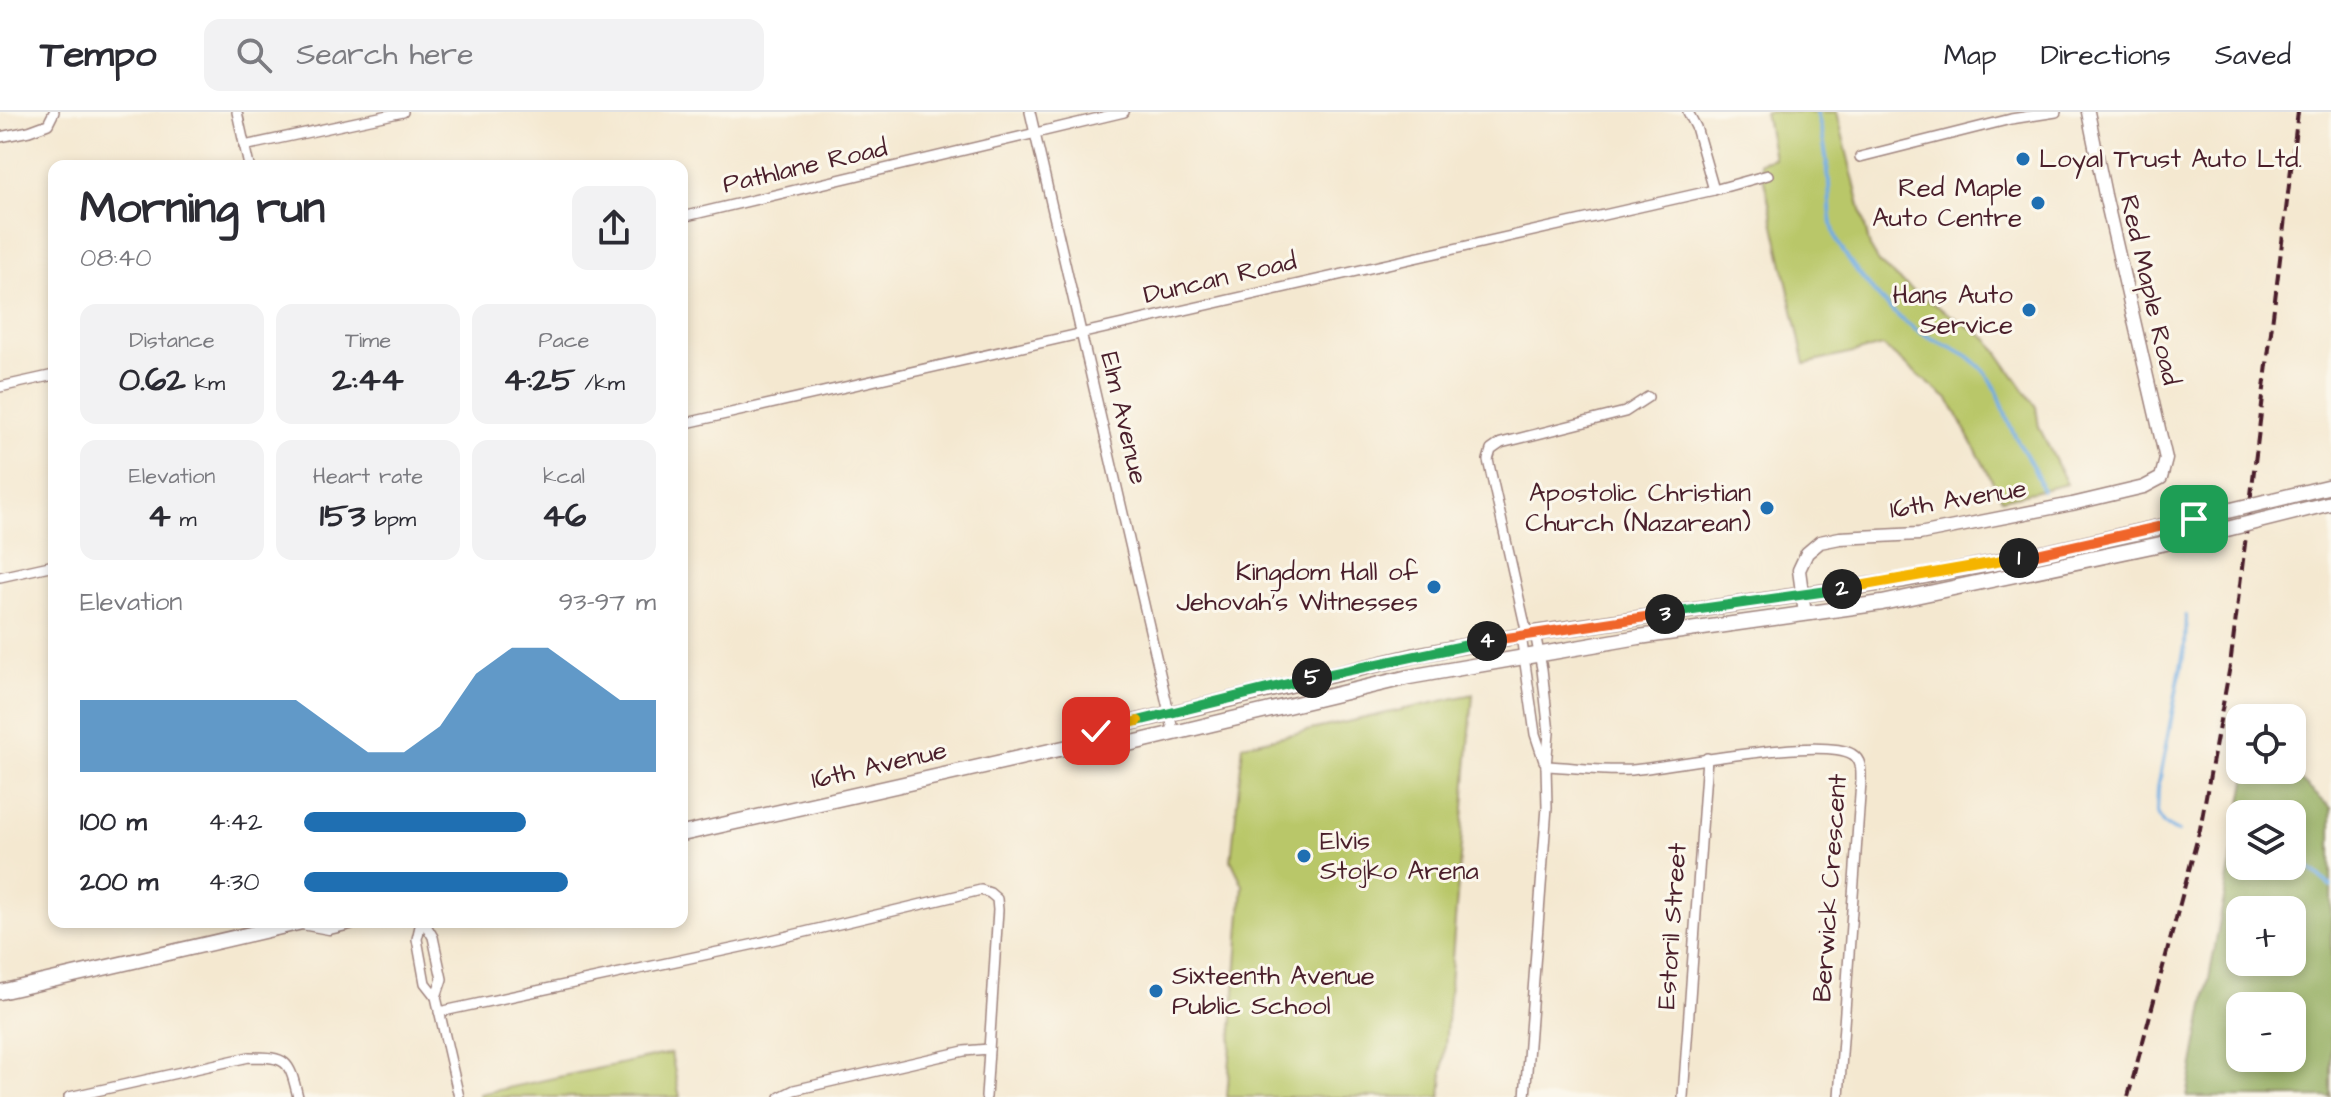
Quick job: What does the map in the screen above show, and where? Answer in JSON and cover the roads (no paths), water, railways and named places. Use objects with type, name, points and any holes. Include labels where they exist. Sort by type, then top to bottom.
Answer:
[{"type":"main road","name":"16th Avenue","points":[[688,833],[1086,743],[1094,732],[1409,656],[1528,634],[1904,580],[2029,556],[2331,486]]},
{"type":"main road","name":"16th Avenue","points":[[1086,743],[1099,751],[1372,685],[1531,655],[1909,598],[2199,536],[2331,503]]},
{"type":"main road","points":[[0,992],[276,928]]},
{"type":"street","points":[[0,137],[48,124],[54,112]]},
{"type":"street","points":[[237,112],[248,160]]},
{"type":"street","points":[[244,146],[403,112]]},
{"type":"street","name":"Elm Avenue","points":[[1030,112],[1174,734]]},
{"type":"street","name":"Pathlane Road","points":[[688,216],[1124,112]]},
{"type":"street","points":[[1688,112],[1696,127],[1714,190]]},
{"type":"street","points":[[1860,157],[2011,119],[2056,112]]},
{"type":"street","name":"Red Maple Road","points":[[2088,112],[2166,459],[2161,478]]},
{"type":"street","name":"Duncan Road","points":[[688,423],[1714,190],[1768,175]]},
{"type":"street","points":[[0,387],[48,376]]},
{"type":"street","points":[[1546,766],[1535,734],[1528,634],[1488,460],[1491,450],[1501,443],[1625,412],[1648,397]]},
{"type":"street","name":"16th Avenue","points":[[1802,595],[1799,570],[1807,553],[1820,542],[1919,534],[1958,527],[2144,487],[2161,478]]},
{"type":"street","points":[[0,577],[48,566]]},
{"type":"street","points":[[1802,595],[1805,614]]},
{"type":"street","points":[[1525,1097],[1547,807],[1549,733],[1542,669],[1531,655]]},
{"type":"street","name":"Berwick Crescent","points":[[1546,766],[1608,771],[1807,749],[1843,751],[1855,755],[1861,765],[1839,1097]]},
{"type":"street","name":"Estoril Street","points":[[1683,1097],[1707,758]]},
{"type":"street","points":[[439,1012],[755,944],[981,890],[997,899],[998,910],[986,1097]]},
{"type":"street","points":[[421,928],[417,939],[425,983],[436,997],[459,1097]]},
{"type":"street","points":[[427,928],[433,937],[442,979],[436,997]]},
{"type":"street","points":[[780,1097],[810,1086],[964,1051],[989,1049]]},
{"type":"street","points":[[69,1097],[249,1057],[282,1058],[288,1064],[298,1097]]},
{"type":"waterway","points":[[1817,112],[1827,164],[1831,218],[1839,244],[1865,281],[1910,326],[1963,353],[1990,378],[2042,490]]},
{"type":"waterway","points":[[2178,832],[2163,824],[2157,813],[2158,788],[2185,646],[2186,616]]},
{"type":"waterway","points":[[2306,865],[2331,886]]},
{"type":"railway","points":[[2128,1097],[2200,829],[2230,666],[2298,112]]},
{"type":"place","name":"Loyal Trust Auto Ltd.","points":[[2023,159]]},
{"type":"place","name":"Red Maple Auto Centre","points":[[2038,203]]},
{"type":"place","name":"Hans Auto Service","points":[[2029,310]]},
{"type":"place","name":"Apostolic Christian Church (Nazarean)","points":[[1767,508]]},
{"type":"place","name":"Kingdom Hall of Jehovah's Witnesses","points":[[1434,587]]},
{"type":"place","name":"Elvis Stojko Arena","points":[[1304,856]]},
{"type":"place","name":"Sixteenth Avenue Public School","points":[[1156,991]]}]
